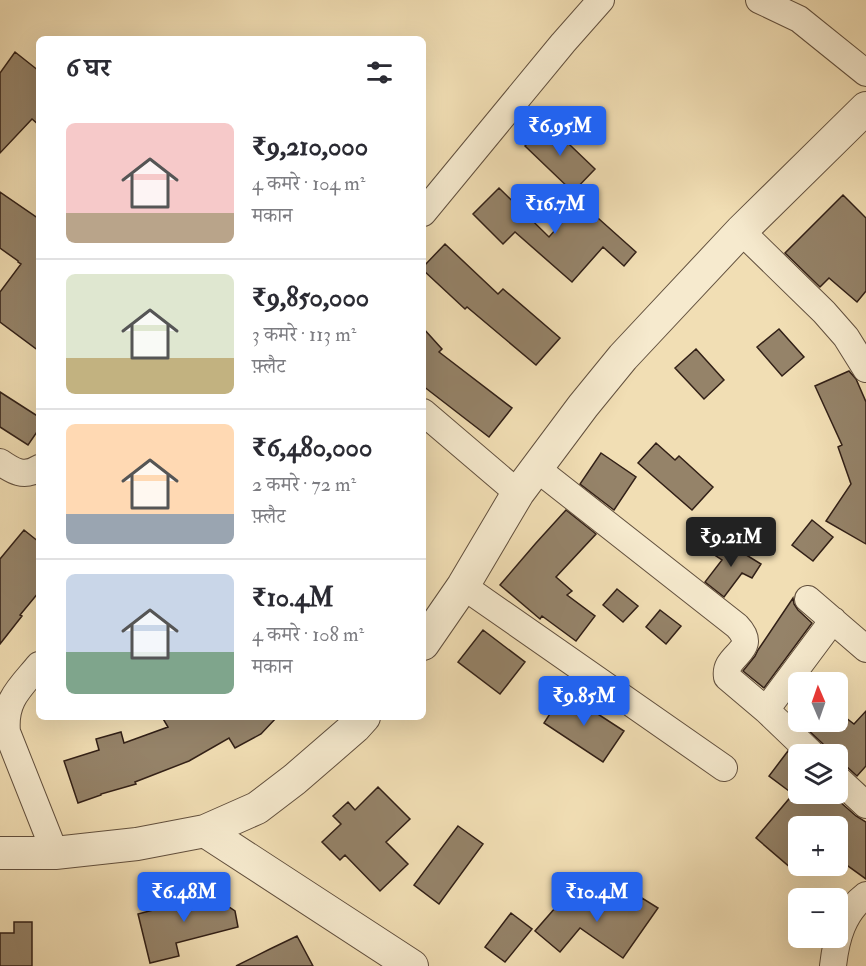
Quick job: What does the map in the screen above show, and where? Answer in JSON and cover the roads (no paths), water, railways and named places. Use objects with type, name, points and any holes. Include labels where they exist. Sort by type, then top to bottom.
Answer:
[{"type":"street","points":[[426,209],[600,0]]},
{"type":"street","points":[[759,0],[799,20],[866,73]]},
{"type":"street","points":[[426,640],[463,586],[527,481],[623,357],[741,231],[866,108]]},
{"type":"street","points":[[741,231],[824,312],[846,338],[866,369]]},
{"type":"street","points":[[426,414],[737,626],[746,639],[728,667],[727,677],[802,744]]},
{"type":"street","points":[[0,462],[14,471],[24,473],[36,470]]},
{"type":"street","points":[[463,586],[724,768]]},
{"type":"street","points":[[808,599],[866,649]]},
{"type":"street","points":[[766,710],[833,620]]},
{"type":"street","points":[[36,669],[16,692],[8,706],[7,732],[55,853]]},
{"type":"street","points":[[0,854],[55,853],[137,844],[205,831],[257,808],[295,779],[361,720]]},
{"type":"street","points":[[848,788],[866,805]]},
{"type":"street","points":[[205,831],[410,966]]},
{"type":"street","points":[[833,966],[838,934],[847,914],[866,895]]}]
